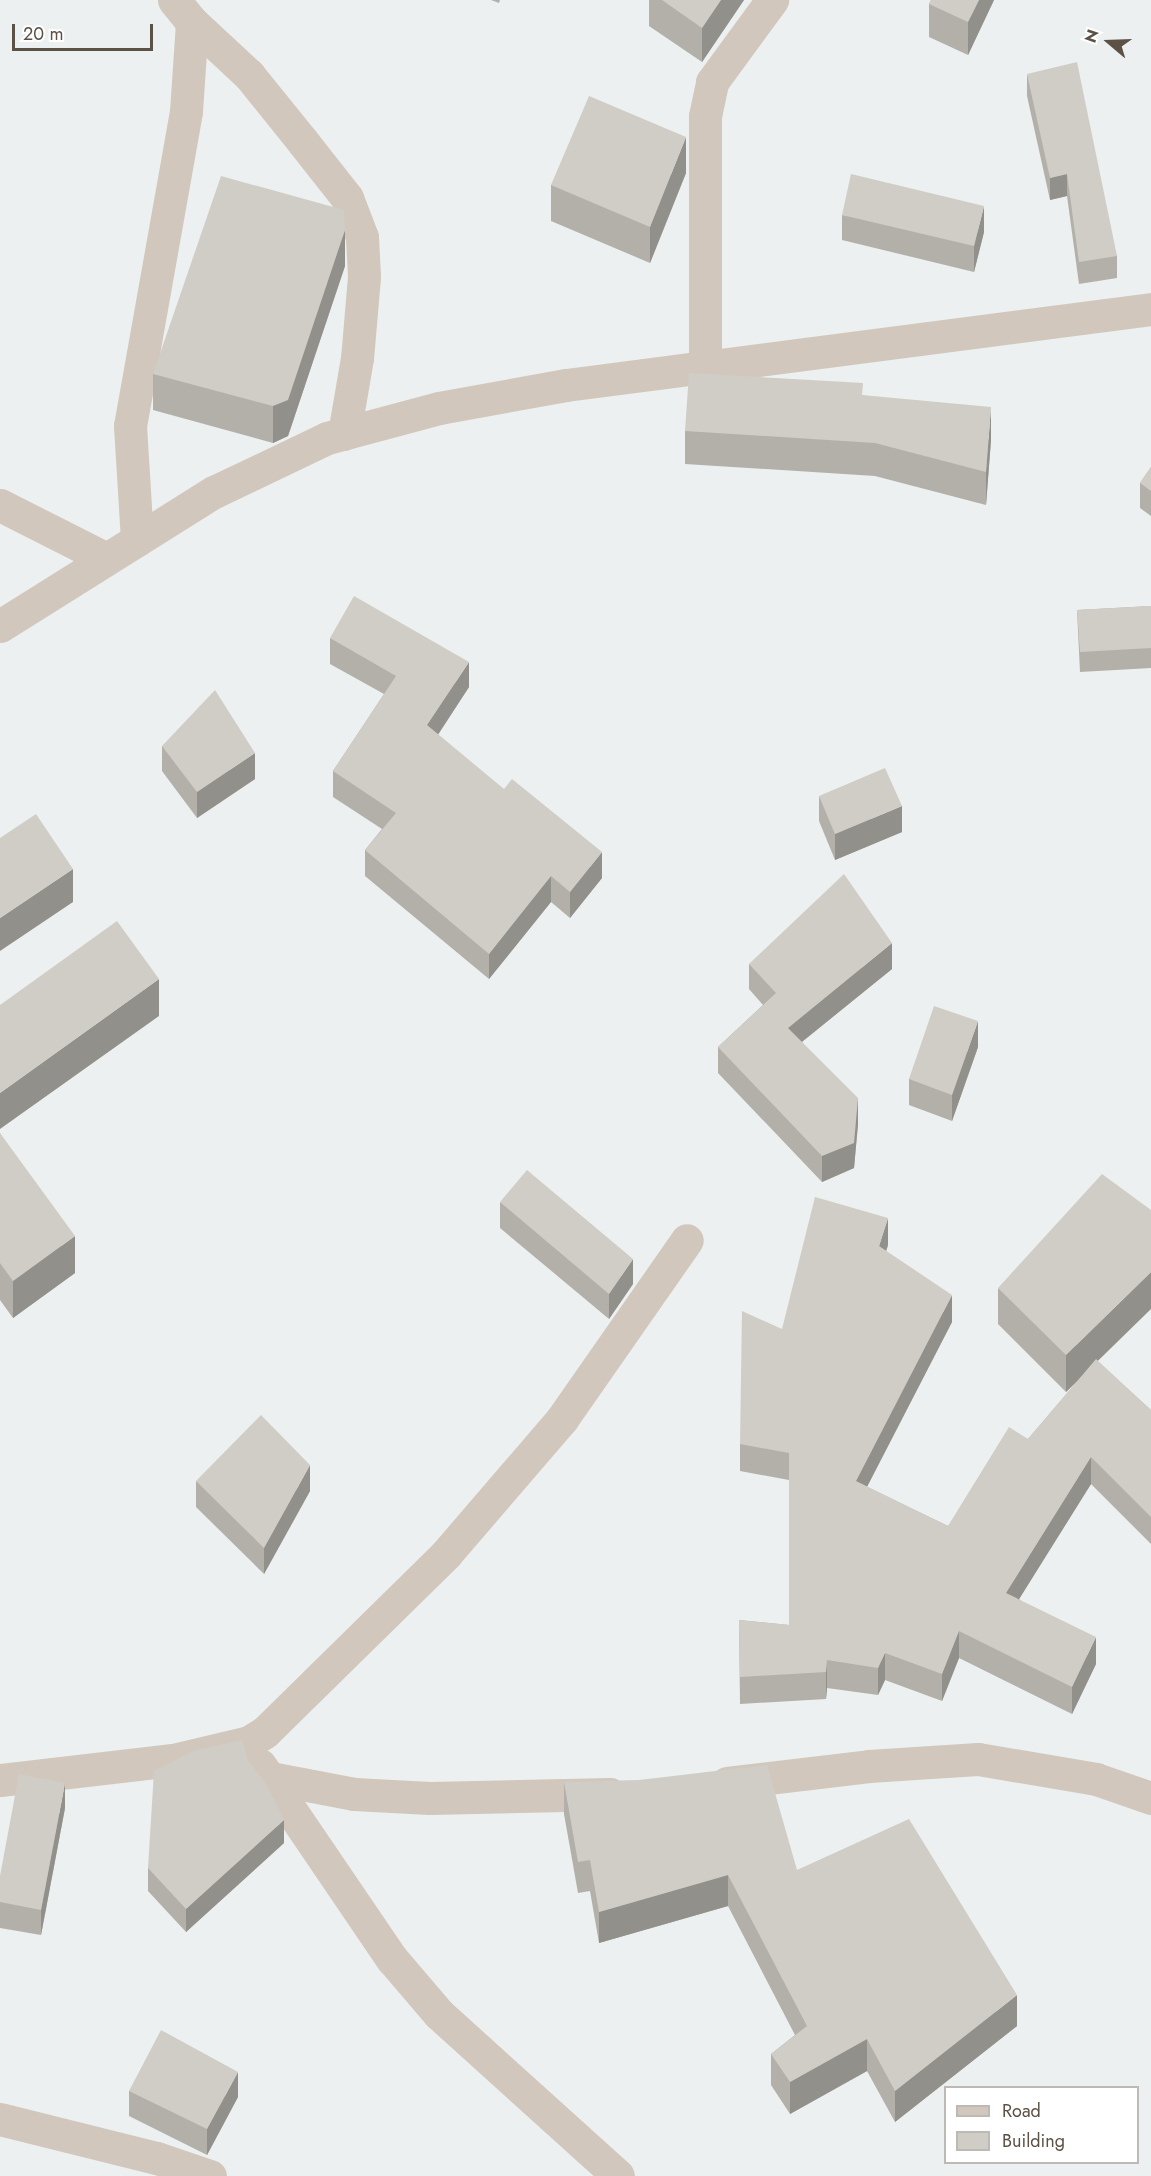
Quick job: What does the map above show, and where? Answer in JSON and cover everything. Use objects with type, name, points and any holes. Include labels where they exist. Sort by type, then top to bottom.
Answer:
[{"type":"street","points":[[705,368],[705,116],[712,82],[772,0]]},
{"type":"street","points":[[183,11],[249,75],[303,142],[346,198],[362,237],[364,277],[357,358],[344,434]]},
{"type":"street","points":[[136,540],[130,426],[186,111],[183,11]]},
{"type":"street","points":[[0,626],[105,558],[214,492],[344,434],[439,408],[531,391],[1151,309]]},
{"type":"street","points":[[0,505],[105,558]]},
{"type":"street","points":[[0,1780],[173,1760],[249,1742],[265,1732],[446,1554],[562,1419],[687,1240]]},
{"type":"street","points":[[249,1742],[265,1778],[392,1959],[439,2014],[618,2176]]},
{"type":"street","points":[[695,1786],[869,1766],[978,1759],[1096,1779],[1151,1798]]},
{"type":"street","points":[[265,1778],[354,1794],[430,1798],[638,1793]]},
{"type":"street","points":[[0,2119],[157,2158],[210,2176]]},
{"type":"building","points":[[662,0],[721,0],[702,28]]},
{"type":"building","points":[[931,0],[979,0],[968,22],[929,4]]},
{"type":"building","points":[[1077,62],[1117,256],[1079,262],[1067,174],[1050,178],[1027,74]]},
{"type":"building","points":[[589,96],[686,137],[650,227],[551,185]]},
{"type":"building","points":[[851,174],[984,206],[974,246],[842,215]]},
{"type":"building","points":[[221,176],[344,210],[345,230],[288,400],[273,406],[153,374]]},
{"type":"building","points":[[689,373],[863,383],[862,395],[991,407],[986,472],[875,443],[685,431]]},
{"type":"building","points":[[1151,467],[1151,491],[1140,483]]},
{"type":"building","points":[[354,596],[469,662],[427,725],[504,789],[512,779],[602,852],[570,892],[551,876],[489,954],[365,850],[396,813],[333,771],[396,676],[330,638]]},
{"type":"building","points":[[1151,606],[1151,648],[1080,652],[1077,610]]},
{"type":"building","points":[[215,690],[255,753],[197,792],[162,746]]},
{"type":"building","points":[[885,768],[902,806],[835,834],[819,796]]},
{"type":"building","points":[[36,814],[73,869],[0,918],[0,838]]},
{"type":"building","points":[[844,874],[892,943],[788,1028],[858,1098],[854,1143],[822,1156],[718,1047],[776,993],[749,964]]},
{"type":"building","points":[[117,921],[159,979],[0,1093],[0,1005]]},
{"type":"building","points":[[934,1006],[978,1021],[952,1095],[909,1079]]},
{"type":"building","points":[[0,1133],[75,1236],[13,1281],[0,1263]]},
{"type":"building","points":[[527,1170],[633,1259],[609,1294],[500,1202]]},
{"type":"building","points":[[1102,1174],[1151,1210],[1151,1272],[1066,1355],[998,1288]]},
{"type":"building","points":[[815,1197],[888,1218],[879,1246],[952,1295],[856,1481],[948,1526],[1009,1427],[1028,1439],[1096,1359],[1151,1410],[1151,1517],[1091,1457],[1006,1593],[1096,1637],[1072,1687],[959,1631],[942,1674],[885,1653],[878,1668],[827,1660],[826,1672],[740,1677],[739,1620],[789,1625],[789,1453],[740,1444],[742,1311],[782,1329]]},
{"type":"building","points":[[261,1415],[310,1465],[264,1548],[196,1481]]},
{"type":"building","points":[[242,1740],[248,1760],[267,1785],[284,1820],[186,1909],[148,1868],[154,1771],[193,1751]]},
{"type":"building","points":[[767,1765],[797,1870],[909,1819],[1017,1995],[895,2091],[867,2039],[790,2082],[771,2054],[807,2026],[728,1875],[599,1912],[590,1860],[578,1862],[564,1782],[639,1780]]},
{"type":"building","points":[[19,1774],[65,1783],[41,1910],[0,1902],[0,1876]]},
{"type":"building","points":[[161,2030],[238,2072],[207,2129],[129,2091]]}]
